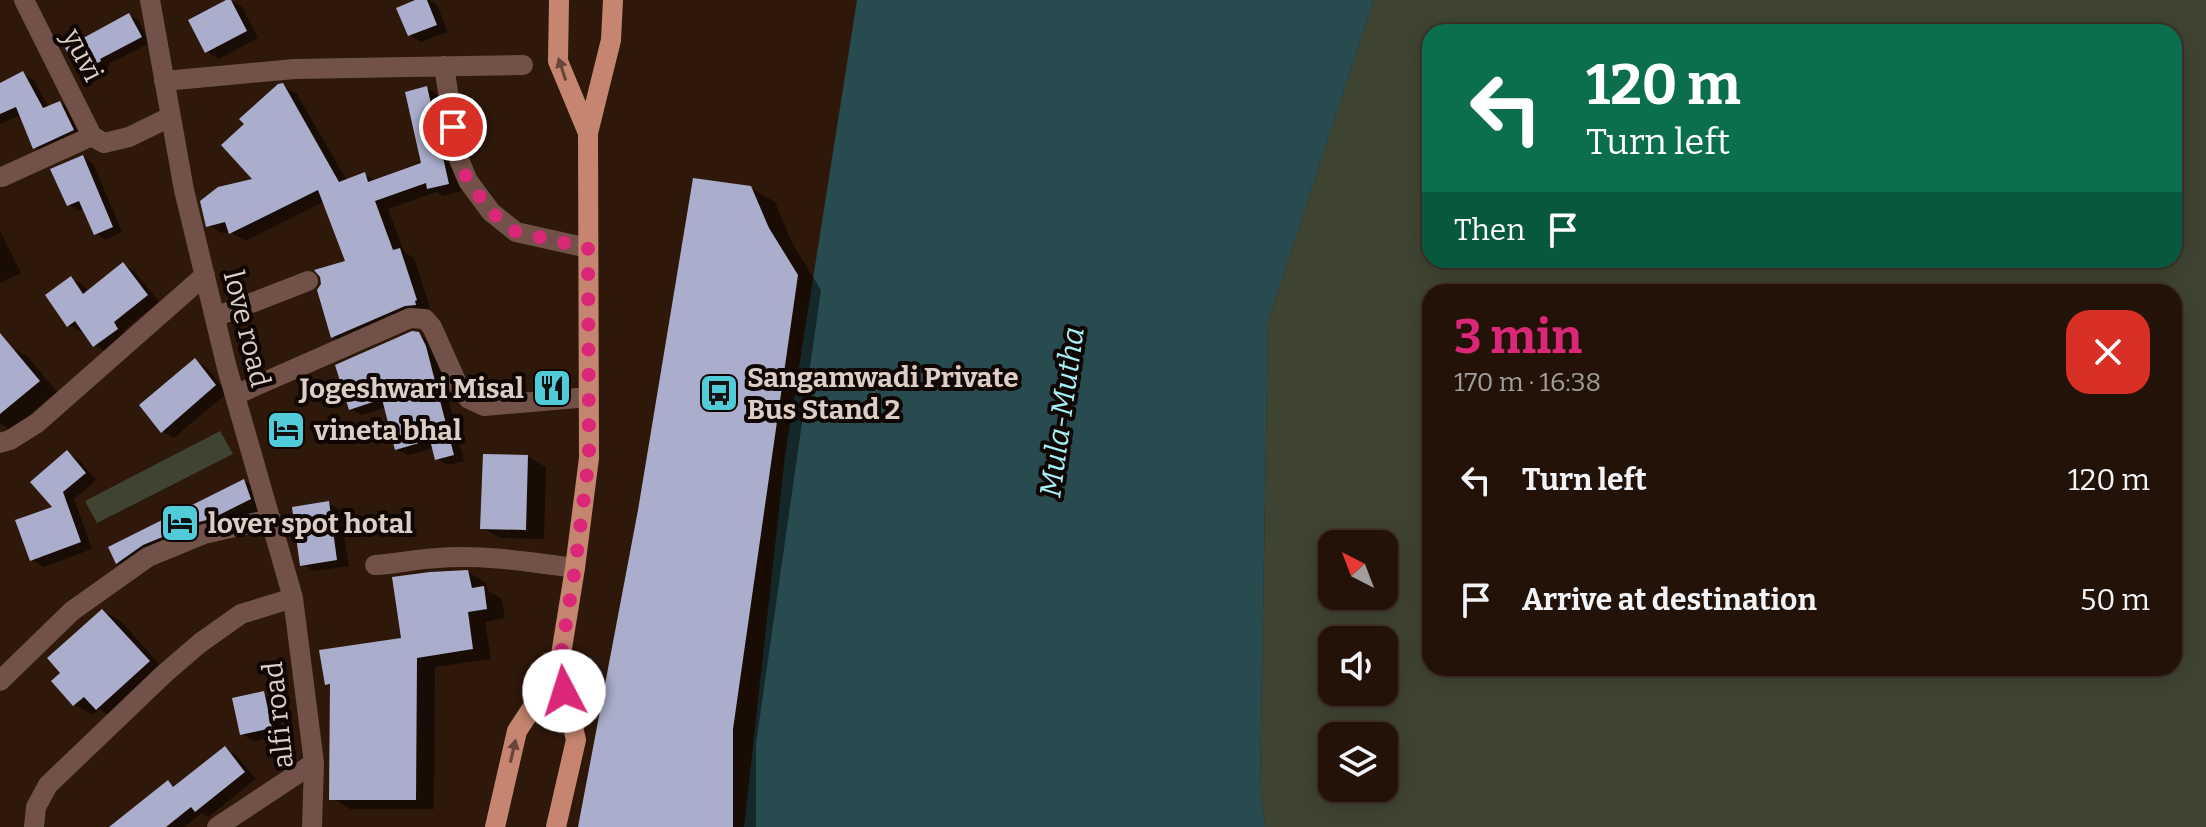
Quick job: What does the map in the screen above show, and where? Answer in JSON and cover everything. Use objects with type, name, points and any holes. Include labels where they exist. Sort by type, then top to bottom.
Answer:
[{"type":"main road","points":[[559,0],[558,61],[588,133]]},
{"type":"main road","points":[[556,827],[576,740],[559,667],[589,458],[588,133],[611,40],[613,0]]},
{"type":"main road","points":[[495,827],[517,731],[559,667]]},
{"type":"street","name":"yuvi","points":[[24,0],[92,136]]},
{"type":"street","name":"love road","points":[[150,0],[184,190],[235,395],[293,598]]},
{"type":"street","points":[[164,81],[294,69],[523,65]]},
{"type":"street","points":[[444,66],[458,157],[468,181],[491,212],[516,232],[588,248]]},
{"type":"street","points":[[2,177],[92,136],[104,143],[129,137],[170,117]]},
{"type":"street","points":[[0,443],[37,423],[205,275]]},
{"type":"street","points":[[215,317],[308,281]]},
{"type":"street","points":[[235,395],[410,318],[425,319],[432,327],[458,385],[476,403],[484,406],[589,397]]},
{"type":"street","points":[[0,681],[72,611],[148,557],[204,534],[271,519]]},
{"type":"street","points":[[375,565],[452,558],[528,561],[575,568]]},
{"type":"street","points":[[34,827],[36,807],[48,785],[164,674],[241,614],[293,598]]},
{"type":"street","name":"alfi road","points":[[293,598],[314,763],[312,827]]},
{"type":"street","points":[[217,827],[314,763]]},
{"type":"green space","points":[[1374,0],[2206,0],[2206,827],[1265,827],[1260,789],[1268,321]]},
{"type":"green space","points":[[220,431],[233,454],[97,523],[85,501]]},
{"type":"water","name":"Mula-Mutha","points":[[857,0],[1374,0],[1268,321],[1260,788],[1265,827],[744,827],[785,456]]},
{"type":"building","points":[[231,0],[247,31],[205,53],[188,20]]},
{"type":"building","points":[[415,0],[427,0],[437,25],[408,36],[396,8]]},
{"type":"building","points":[[129,13],[142,37],[79,73],[65,48]]},
{"type":"building","points":[[23,71],[43,108],[60,101],[74,130],[33,149],[16,107],[0,114],[0,83]]},
{"type":"building","points":[[283,83],[339,182],[365,172],[368,182],[421,163],[405,92],[427,86],[449,184],[427,189],[426,183],[375,201],[393,250],[400,248],[416,305],[405,306],[331,338],[317,290],[321,284],[320,277],[314,270],[345,261],[318,190],[229,234],[225,222],[206,227],[200,201],[218,187],[252,179],[221,145],[244,124],[239,119]]},
{"type":"building","points":[[83,155],[113,227],[94,235],[79,201],[67,206],[50,169]]},
{"type":"building","name":"Sangamwadi Private Bus Stand 2","points":[[693,178],[751,186],[769,228],[798,275],[733,729],[733,827],[578,827],[638,510]]},
{"type":"building","points":[[123,262],[148,295],[114,322],[118,329],[93,347],[75,321],[67,327],[45,295],[71,276],[83,294]]},
{"type":"building","points":[[412,331],[419,332],[426,346],[454,455],[435,460],[430,440],[395,450],[382,399],[349,410],[335,365]]},
{"type":"building","points":[[0,333],[40,381],[0,414]]},
{"type":"building","points":[[195,358],[216,385],[161,433],[139,405]]},
{"type":"building","points":[[67,450],[86,473],[63,492],[81,542],[30,561],[15,520],[52,507],[30,482]]},
{"type":"building","points":[[483,454],[528,455],[526,530],[480,529]]},
{"type":"building","name":"lover spot hotal","points":[[244,479],[251,499],[211,519],[143,545],[116,564],[108,547]]},
{"type":"building","points":[[329,501],[337,560],[300,566],[292,507]]},
{"type":"building","points":[[468,570],[472,588],[484,586],[487,609],[468,612],[473,649],[417,658],[416,800],[329,800],[330,684],[325,685],[319,650],[401,638],[392,577]]},
{"type":"building","points":[[102,609],[150,661],[96,710],[84,697],[73,706],[51,681],[60,673],[47,658]]},
{"type":"building","points":[[264,691],[272,728],[240,735],[232,698]]},
{"type":"building","points":[[225,746],[245,772],[195,812],[191,807],[166,827],[109,827],[168,780],[173,787]]},
{"type":"place","name":"Jogeshwari Misal","points":[[552,388]]},
{"type":"place","name":"Sangamwadi Private Bus Stand 2","points":[[719,393]]},
{"type":"place","name":"vineta bhal","points":[[286,430]]},
{"type":"place","name":"lover spot hotal","points":[[180,523]]},
{"type":"route","points":[[453,127],[458,157],[468,181],[491,212],[516,232],[588,248],[589,458],[559,667],[564,691]]}]
